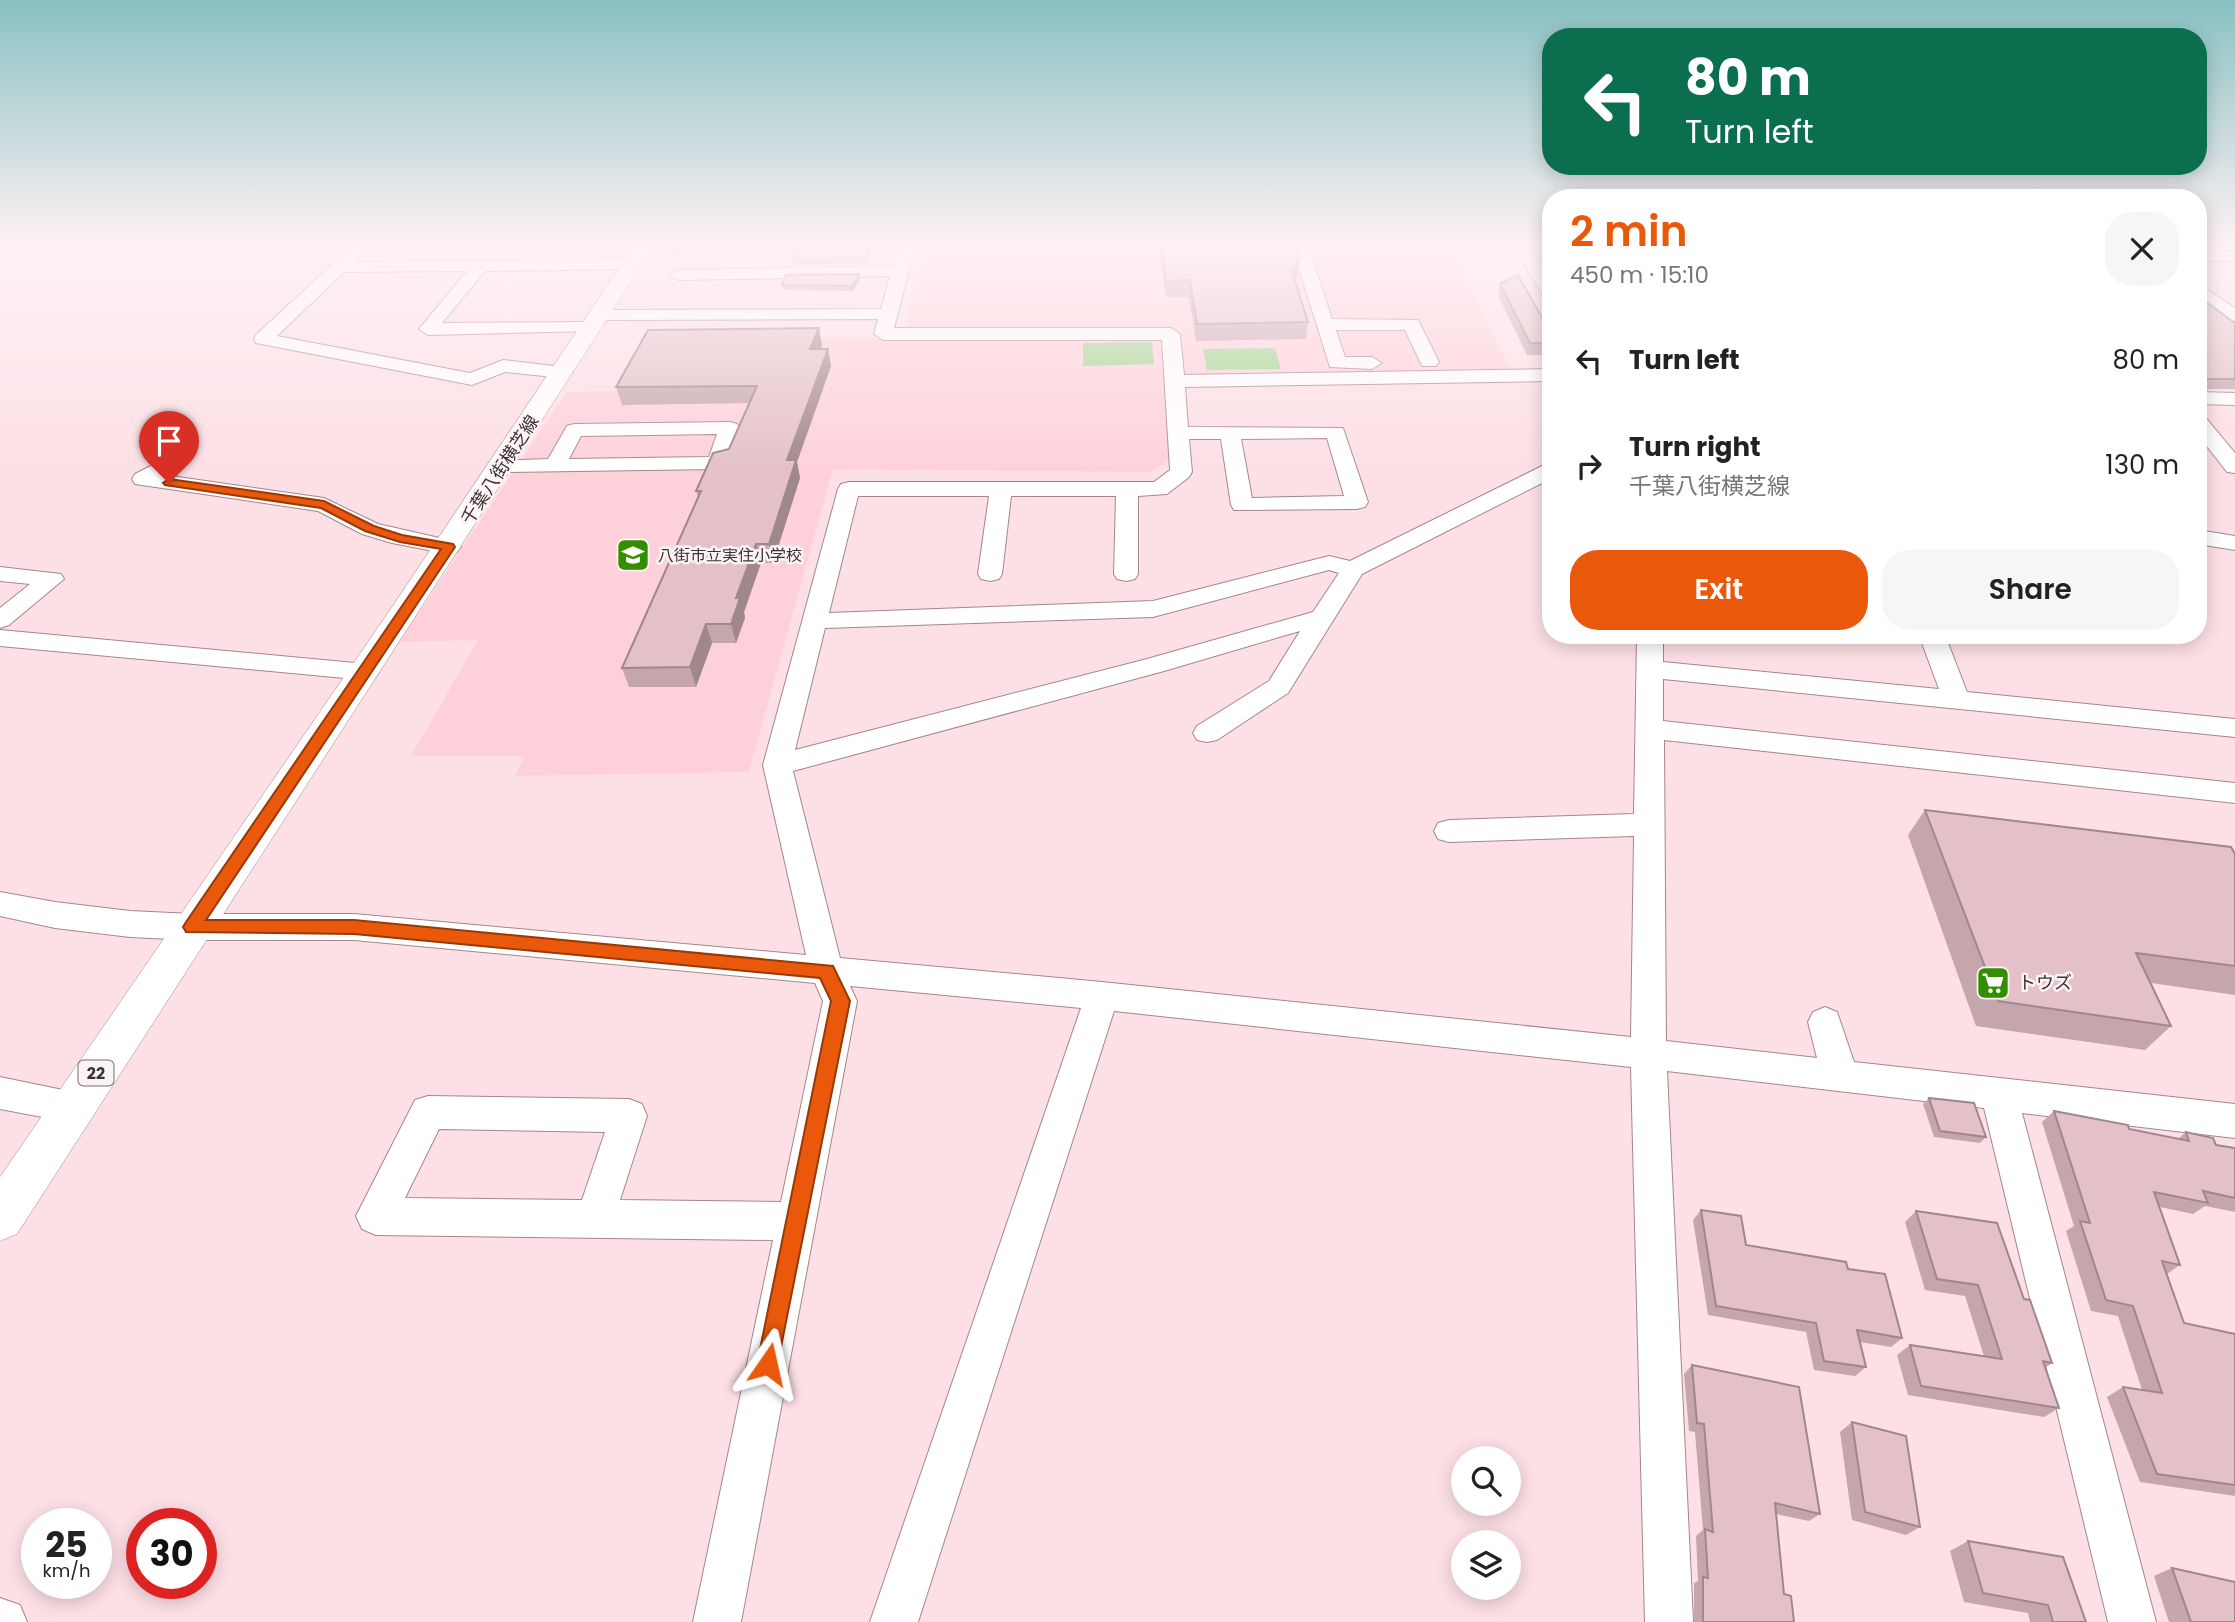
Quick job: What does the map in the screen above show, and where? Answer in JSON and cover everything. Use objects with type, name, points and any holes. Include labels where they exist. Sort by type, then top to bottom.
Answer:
[{"type":"main road","name":"千葉八街横芝線","points":[[0,1218],[192,927],[366,672],[596,321]]},
{"type":"street","points":[[285,319],[263,339],[472,379],[503,366],[563,372]]},
{"type":"street","points":[[436,319],[428,328],[680,319]]},
{"type":"street","points":[[717,1622],[841,1001],[826,971],[777,765],[849,489],[1158,489],[1181,472],[1171,334],[883,334],[887,319]]},
{"type":"street","points":[[1323,319],[1337,363],[1542,360]]},
{"type":"street","points":[[1325,325],[1412,324],[1429,362]]},
{"type":"street","points":[[1174,381],[1542,375]]},
{"type":"street","points":[[2207,398],[2235,399]]},
{"type":"street","points":[[670,463],[685,428]]},
{"type":"street","points":[[502,466],[717,463],[730,428],[574,430],[555,465]]},
{"type":"street","points":[[1179,433],[1336,432],[1357,502],[1242,505],[1230,433]]},
{"type":"street","points":[[2207,432],[2235,467]]},
{"type":"street","points":[[170,462],[143,480],[324,505],[370,529],[400,538],[449,547]]},
{"type":"street","points":[[1207,733],[1279,687],[1353,569],[1542,475]]},
{"type":"street","points":[[990,574],[1001,489]]},
{"type":"street","points":[[1126,575],[1127,489]]},
{"type":"street","points":[[2207,538],[2235,543]]},
{"type":"street","points":[[814,621],[1153,609],[1329,563],[1353,569]]},
{"type":"street","points":[[0,575],[52,579],[0,620]]},
{"type":"street","points":[[777,765],[1155,665],[1322,617]]},
{"type":"street","points":[[0,638],[366,672]]},
{"type":"street","points":[[1650,644],[1650,729],[1658,817],[1648,1054],[1669,1622]]},
{"type":"street","points":[[1935,644],[1956,700]]},
{"type":"street","points":[[1650,669],[2235,728]]},
{"type":"street","points":[[1650,729],[2235,793]]},
{"type":"street","points":[[1449,831],[1658,817]]},
{"type":"street","points":[[0,904],[105,921],[192,927],[354,927],[1102,996],[1648,1054],[2235,1121]]},
{"type":"street","points":[[894,1622],[1102,996]]},
{"type":"street","points":[[1825,1022],[1840,1076]]},
{"type":"street","points":[[0,1093],[74,1107]]},
{"type":"street","points":[[1999,1094],[2132,1622]]},
{"type":"street","points":[[595,1218],[629,1116],[428,1112],[376,1216],[797,1221]]},
{"type":"shaded area","points":[[908,319],[1486,319],[1512,371],[1181,377],[1177,331],[905,331]]},
{"type":"shaded area","name":"八街市立実住小学校","points":[[1160,337],[1172,458],[1151,472],[833,469],[749,772],[515,776],[524,756],[411,756],[478,640],[399,642],[567,392],[623,391],[651,339]]},
{"type":"shaded area","points":[[1152,342],[1154,364],[1083,366],[1083,343]]},
{"type":"shaded area","points":[[1275,348],[1281,369],[1207,370],[1203,349]]},
{"type":"building","points":[[1196,319],[1307,319],[1308,322],[1197,324]]},
{"type":"building","points":[[1518,319],[1542,319],[1542,343],[1530,343]]},
{"type":"building","points":[[2207,319],[2229,319],[2235,323],[2235,379],[2207,379]]},
{"type":"building","points":[[819,328],[810,349],[828,349],[787,460],[796,460],[769,544],[756,544],[736,598],[740,598],[731,624],[706,624],[690,667],[622,668],[701,491],[696,491],[713,453],[729,449],[757,386],[616,387],[648,330]]},
{"type":"building","points":[[1925,810],[2231,847],[2235,854],[2235,966],[2136,953],[2171,1026],[1998,1001]]},
{"type":"building","points":[[1929,1098],[1974,1103],[1986,1137],[1940,1131]]},
{"type":"building","points":[[2054,1111],[2128,1125],[2129,1129],[2189,1141],[2186,1132],[2213,1138],[2216,1145],[2235,1148],[2235,1198],[2203,1191],[2208,1203],[2154,1192],[2180,1265],[2162,1261],[2184,1323],[2235,1334],[2235,1485],[2157,1474],[2123,1387],[2162,1393],[2133,1306],[2106,1300],[2080,1221],[2090,1223]]},
{"type":"building","points":[[1701,1210],[1741,1216],[1746,1245],[1846,1262],[1848,1269],[1885,1274],[1902,1338],[1857,1330],[1866,1367],[1824,1361],[1816,1323],[1716,1306]]},
{"type":"building","points":[[1916,1211],[1997,1223],[2024,1299],[2030,1300],[2052,1363],[2043,1361],[2059,1408],[1921,1386],[1910,1345],[2002,1359],[1978,1285],[1937,1279]]},
{"type":"building","points":[[1692,1365],[1799,1387],[1820,1514],[1775,1503],[1784,1594],[1791,1596],[1794,1622],[1703,1622],[1703,1577],[1708,1578],[1705,1529],[1713,1532],[1704,1424],[1697,1423]]},
{"type":"building","points":[[1852,1422],[1906,1436],[1920,1527],[1865,1512]]},
{"type":"building","points":[[1968,1541],[2063,1557],[2086,1622],[2053,1622],[2048,1605],[1983,1593]]},
{"type":"building","points":[[2172,1568],[2235,1582],[2235,1622],[2191,1622]]},
{"type":"place","name":"八街市立実住小学校","points":[[633,555]]},
{"type":"place","name":"トウズ","points":[[1993,983]]},
{"type":"route","points":[[169,483],[324,505],[370,529],[400,538],[449,547],[192,927],[354,927],[826,971],[841,1001],[768,1364]]}]
